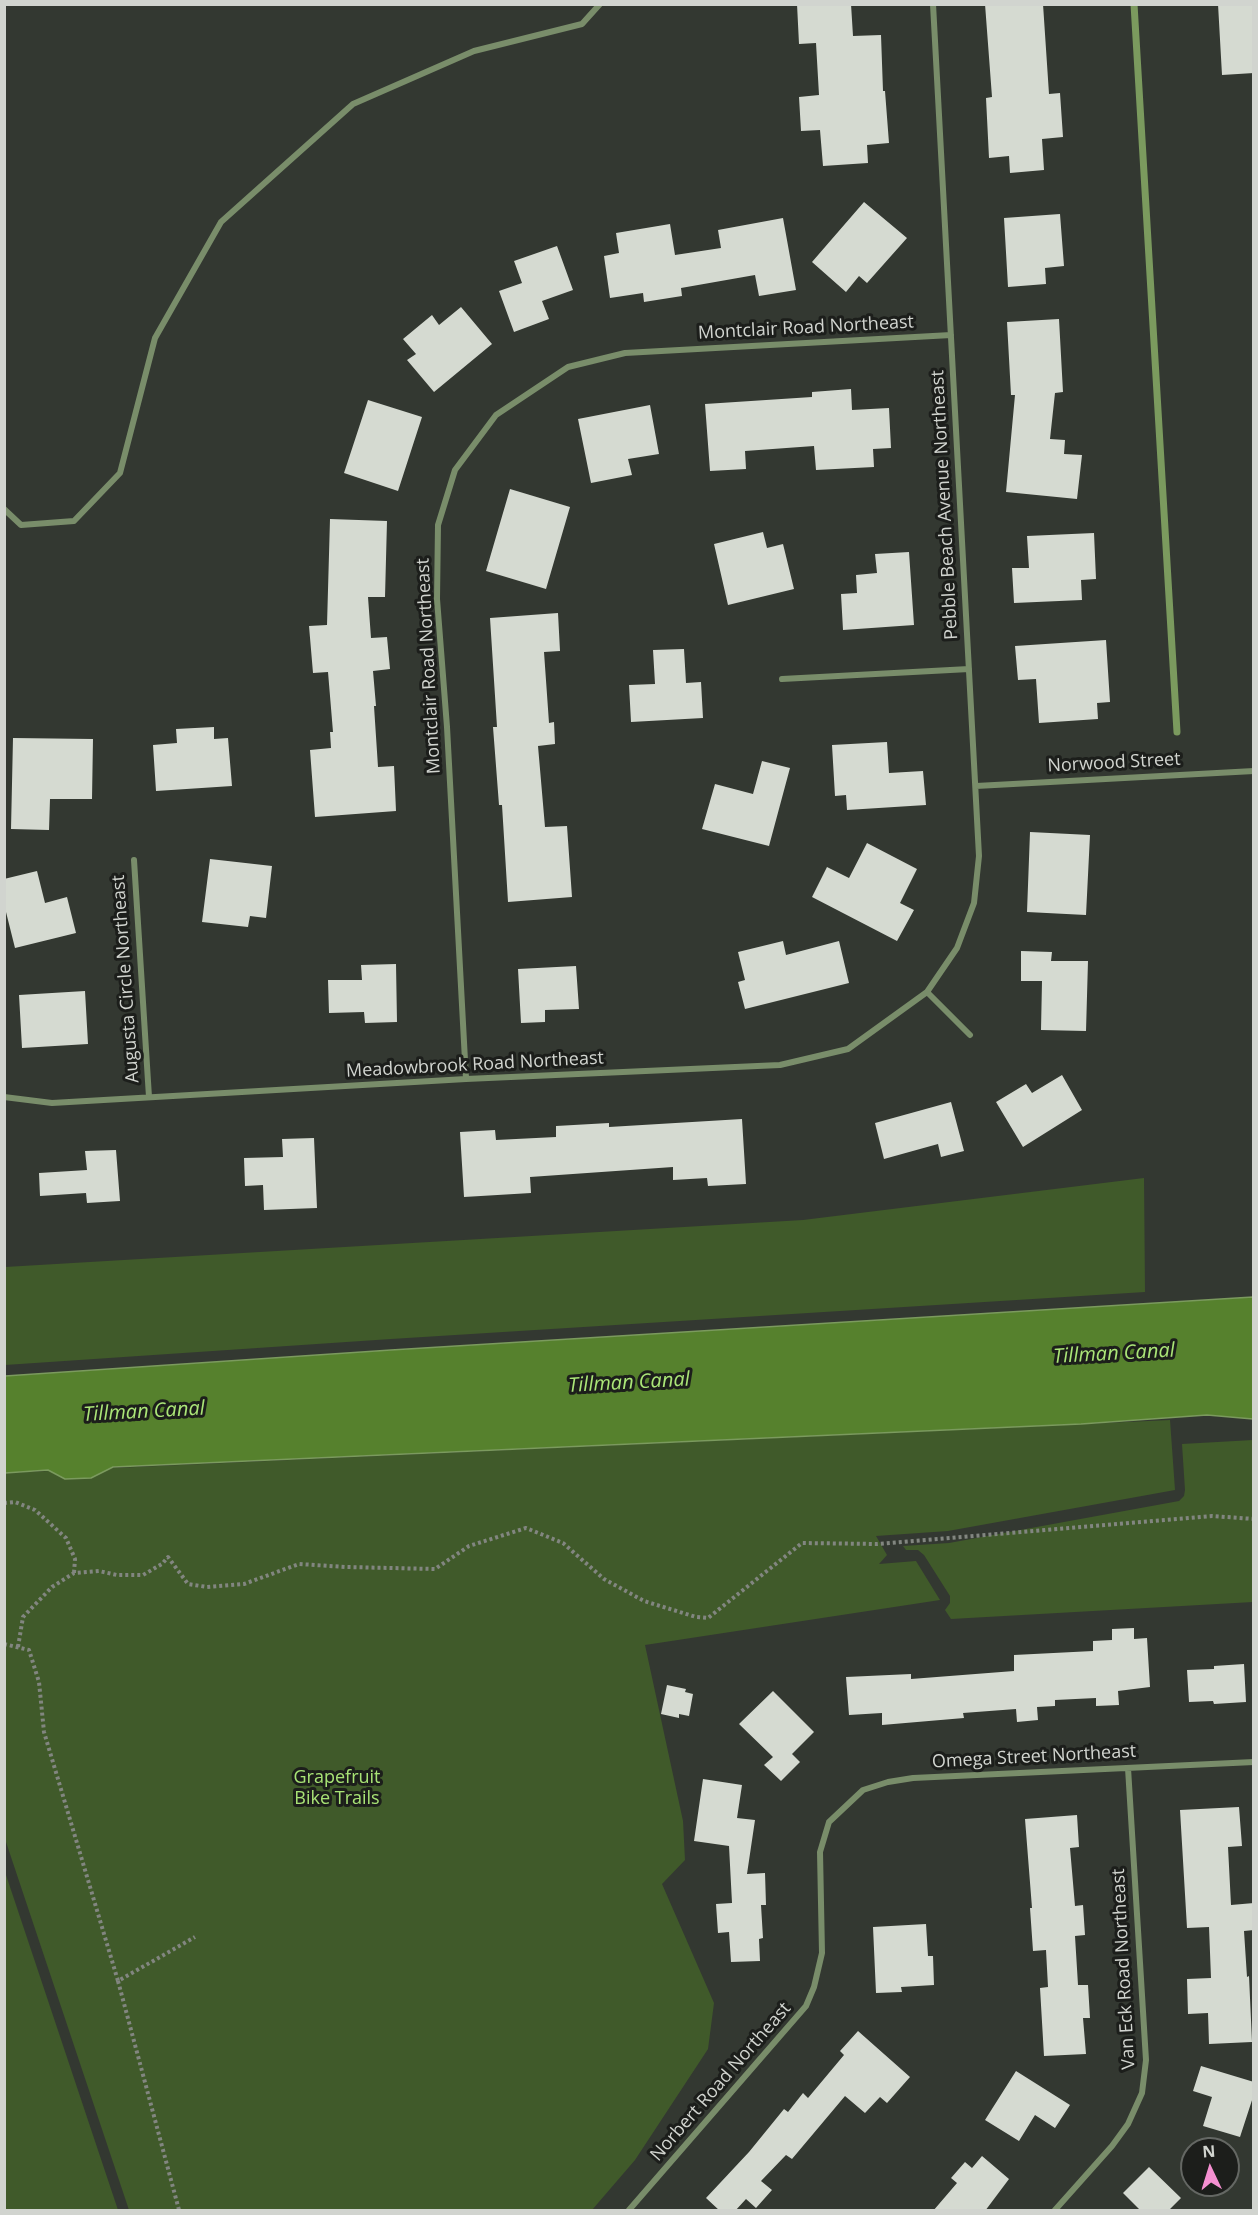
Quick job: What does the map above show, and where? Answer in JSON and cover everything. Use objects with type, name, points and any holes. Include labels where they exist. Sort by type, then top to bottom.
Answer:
[{"type":"street","points":[[4,509],[21,525],[74,521],[120,472],[155,338],[221,222],[353,104],[474,51],[582,24],[600,4]]},
{"type":"street","name":"Pebble Beach Avenue Northeast","points":[[927,992],[957,948],[974,903],[979,856],[933,4]]},
{"type":"street","name":"Montclair Road Northeast","points":[[466,1080],[447,727],[437,599],[438,525],[455,470],[496,415],[568,367],[626,353],[951,335]]},
{"type":"street","points":[[782,679],[969,669]]},
{"type":"street","name":"Norwood Street","points":[[976,786],[1254,771]]},
{"type":"street","name":"Augusta Circle Northeast","points":[[134,860],[149,1097]]},
{"type":"street","points":[[927,992],[970,1035]]},
{"type":"street","name":"Meadowbrook Road Northeast","points":[[4,1097],[52,1103],[780,1065],[848,1049],[927,992]]},
{"type":"street","name":"Omega Street Northeast","points":[[829,1822],[863,1790],[888,1782],[913,1778],[1254,1762]]},
{"type":"street","name":"Van Eck Road Northeast","points":[[1055,2211],[1112,2146],[1128,2124],[1142,2093],[1146,2060],[1128,1768]]},
{"type":"street","name":"Norbert Road Northeast","points":[[629,2211],[806,2006],[814,1987],[822,1953],[820,1852],[829,1822]]},
{"type":"path","points":[[4,1503],[15,1502],[34,1510],[66,1538],[75,1558],[74,1573]]},
{"type":"path","points":[[18,1647],[22,1617],[52,1587],[74,1573],[99,1571],[117,1575],[143,1575],[162,1564],[168,1557],[188,1584],[207,1587],[244,1584],[299,1564],[435,1569],[469,1546],[526,1528],[563,1543],[604,1579],[644,1601],[696,1617],[708,1617],[802,1543],[877,1544],[1212,1516],[1254,1519]]},
{"type":"path","points":[[4,1644],[29,1650],[39,1682],[44,1732],[118,1981],[178,2211]]},
{"type":"path","points":[[118,1981],[195,1937]]},
{"type":"green space","points":[[1144,1178],[1145,1292],[5,1365],[5,1267],[803,1220]]},
{"type":"green space","name":"Grapefruit Bike Trails","points":[[1170,1420],[1175,1490],[948,1531],[876,1536],[887,1555],[879,1564],[916,1561],[940,1600],[645,1645],[683,1821],[685,1860],[662,1884],[714,2003],[708,2049],[635,2160],[592,2210],[129,2210],[5,1839],[4,1473]]},
{"type":"green space","points":[[1253,1440],[1253,1602],[951,1619],[945,1610],[950,1603],[950,1596],[924,1555],[918,1550],[906,1550],[903,1546],[949,1543],[1179,1501],[1184,1496],[1185,1490],[1182,1444]]},
{"type":"green space","points":[[5,1872],[118,2210],[5,2210]]},
{"type":"water","name":"Tillman Canal","points":[[1253,1297],[1253,1419],[1207,1415],[1081,1424],[113,1467],[91,1478],[65,1479],[48,1470],[5,1473],[5,1376]]},
{"type":"building","points":[[797,4],[851,4],[853,36],[881,35],[883,91],[885,91],[889,143],[867,145],[868,163],[823,166],[820,130],[801,131],[799,97],[819,95],[816,43],[799,44]]},
{"type":"building","points":[[985,4],[1043,4],[1049,94],[1060,93],[1063,137],[1042,139],[1044,170],[1010,173],[1009,156],[989,158],[986,98],[992,97]]},
{"type":"building","points":[[1218,4],[1254,4],[1254,73],[1222,75]]},
{"type":"building","points":[[864,202],[907,238],[867,283],[859,276],[846,292],[812,262]]},
{"type":"building","points":[[1060,214],[1064,266],[1045,268],[1046,284],[1008,287],[1004,218]]},
{"type":"building","points":[[783,218],[796,290],[759,296],[755,275],[681,288],[682,296],[644,302],[643,293],[610,298],[604,256],[619,253],[616,233],[670,224],[675,255],[721,248],[718,230]]},
{"type":"building","points":[[557,246],[573,290],[542,301],[549,319],[514,332],[499,291],[522,283],[514,261]]},
{"type":"building","points":[[461,307],[492,344],[434,392],[407,360],[416,354],[403,339],[432,315],[439,325]]},
{"type":"building","points":[[1059,319],[1063,392],[1055,393],[1050,439],[1065,440],[1064,454],[1082,455],[1077,499],[1006,492],[1015,395],[1011,395],[1007,322]]},
{"type":"building","points":[[851,389],[852,410],[889,408],[891,448],[873,449],[874,467],[816,470],[814,446],[745,451],[746,469],[710,471],[705,404],[812,397],[812,392]]},
{"type":"building","points":[[368,400],[422,417],[398,491],[344,473]]},
{"type":"building","points":[[650,405],[659,454],[628,459],[632,475],[591,483],[578,419]]},
{"type":"building","points":[[510,489],[570,507],[546,589],[486,571]]},
{"type":"building","points":[[330,519],[387,521],[385,597],[368,597],[371,638],[387,637],[390,669],[373,671],[376,706],[374,706],[378,767],[394,766],[396,811],[315,817],[310,750],[331,748],[330,732],[333,732],[328,672],[313,673],[309,626],[327,625]]},
{"type":"building","points":[[763,532],[767,548],[783,544],[794,589],[728,605],[714,544]]},
{"type":"building","points":[[1094,533],[1096,579],[1081,580],[1082,600],[1014,603],[1012,568],[1029,568],[1027,536]]},
{"type":"building","points":[[909,552],[914,625],[843,630],[841,594],[857,593],[856,575],[877,573],[875,554]]},
{"type":"building","points":[[558,613],[560,651],[544,652],[549,723],[554,722],[555,744],[538,746],[545,827],[567,826],[572,897],[508,902],[502,805],[499,805],[493,727],[497,727],[490,618]]},
{"type":"building","points":[[1106,640],[1110,702],[1097,703],[1098,719],[1039,723],[1036,679],[1018,680],[1015,646]]},
{"type":"building","points":[[684,649],[686,683],[701,682],[703,718],[631,722],[629,685],[655,684],[653,650]]},
{"type":"building","points":[[214,727],[214,739],[228,738],[232,786],[156,791],[153,745],[177,743],[176,729]]},
{"type":"building","points":[[13,738],[93,739],[92,799],[50,799],[49,830],[11,829]]},
{"type":"building","points":[[887,742],[889,773],[923,771],[926,805],[847,810],[846,795],[835,796],[832,745]]},
{"type":"building","points":[[762,761],[790,768],[769,846],[702,829],[715,784],[753,794]]},
{"type":"building","points":[[1030,832],[1090,835],[1086,915],[1027,912]]},
{"type":"building","points":[[867,843],[917,869],[900,903],[914,910],[897,941],[812,897],[827,867],[849,878]]},
{"type":"building","points":[[210,859],[272,866],[266,918],[250,916],[248,927],[202,922]]},
{"type":"building","points":[[37,871],[45,903],[67,897],[76,933],[15,948],[4,904],[4,879]]},
{"type":"building","points":[[783,941],[786,955],[839,941],[849,983],[745,1009],[738,982],[745,980],[738,952]]},
{"type":"building","points":[[1021,951],[1052,952],[1051,961],[1088,961],[1086,1031],[1041,1030],[1042,981],[1021,981]]},
{"type":"building","points":[[396,964],[397,1022],[365,1023],[364,1012],[329,1013],[328,980],[362,980],[361,965]]},
{"type":"building","points":[[576,966],[579,1009],[545,1010],[545,1022],[521,1023],[518,969]]},
{"type":"building","points":[[85,991],[88,1044],[22,1048],[19,995]]},
{"type":"building","points":[[1062,1075],[1082,1110],[1023,1147],[996,1102],[1026,1084],[1032,1093]]},
{"type":"building","points":[[951,1102],[964,1151],[941,1157],[938,1144],[884,1159],[875,1123]]},
{"type":"building","points":[[742,1119],[746,1184],[708,1186],[707,1178],[673,1180],[673,1167],[530,1177],[531,1193],[464,1197],[460,1132],[495,1130],[496,1140],[556,1137],[556,1126],[609,1123],[609,1127]]},
{"type":"building","points":[[314,1138],[317,1208],[264,1210],[263,1185],[245,1186],[244,1158],[283,1157],[282,1139]]},
{"type":"building","points":[[116,1150],[120,1201],[87,1203],[86,1193],[40,1196],[39,1173],[87,1170],[85,1151]]},
{"type":"building","points":[[1134,1628],[1134,1639],[1147,1638],[1150,1687],[1118,1691],[1119,1705],[1096,1706],[1096,1698],[1055,1700],[1055,1706],[1037,1707],[1038,1720],[1017,1722],[1016,1709],[963,1713],[964,1718],[882,1725],[882,1713],[849,1715],[846,1677],[911,1674],[911,1679],[1014,1671],[1014,1655],[1093,1651],[1093,1641],[1112,1640],[1112,1629]]},
{"type":"building","points":[[1244,1664],[1246,1702],[1214,1704],[1213,1701],[1189,1702],[1187,1670],[1214,1669],[1214,1666]]},
{"type":"building","points":[[667,1685],[686,1689],[685,1692],[693,1694],[689,1716],[679,1714],[679,1718],[661,1714]]},
{"type":"building","points":[[773,1691],[814,1732],[792,1754],[800,1762],[781,1781],[764,1765],[773,1757],[739,1724]]},
{"type":"building","points":[[703,1779],[742,1785],[737,1818],[755,1820],[747,1874],[765,1873],[766,1905],[761,1905],[763,1938],[759,1939],[760,1961],[731,1962],[729,1932],[718,1933],[716,1904],[732,1903],[729,1846],[694,1841]]},
{"type":"building","points":[[1239,1807],[1242,1846],[1228,1847],[1231,1905],[1254,1903],[1254,1930],[1244,1931],[1252,2042],[1209,2044],[1208,2013],[1188,2014],[1187,1979],[1211,1978],[1209,1927],[1187,1928],[1180,1810]]},
{"type":"building","points":[[1077,1815],[1079,1847],[1070,1848],[1075,1906],[1083,1905],[1085,1935],[1075,1936],[1078,1985],[1088,1985],[1090,2018],[1083,2018],[1086,2054],[1044,2056],[1040,1988],[1048,1987],[1046,1950],[1033,1951],[1025,1819]]},
{"type":"building","points":[[926,1924],[928,1956],[933,1956],[934,1985],[901,1987],[902,1992],[876,1993],[873,1927]]},
{"type":"building","points":[[858,2031],[910,2077],[887,2103],[880,2097],[865,2113],[845,2096],[792,2159],[786,2155],[761,2181],[772,2190],[756,2208],[746,2199],[735,2211],[720,2211],[706,2198],[749,2152],[784,2109],[788,2112],[803,2093],[808,2098],[844,2055],[840,2051]]},
{"type":"building","points":[[1201,2066],[1254,2082],[1254,2094],[1240,2137],[1203,2126],[1212,2097],[1193,2091]]},
{"type":"building","points":[[1016,2071],[1070,2105],[1055,2128],[1035,2115],[1019,2141],[985,2120]]},
{"type":"building","points":[[982,2156],[1009,2179],[985,2211],[933,2211],[957,2183],[951,2178],[965,2162],[972,2168]]},
{"type":"building","points":[[1149,2167],[1181,2198],[1168,2211],[1141,2211],[1123,2193]]},
{"type":"waterway","points":[[1134,4],[1177,732]]}]
